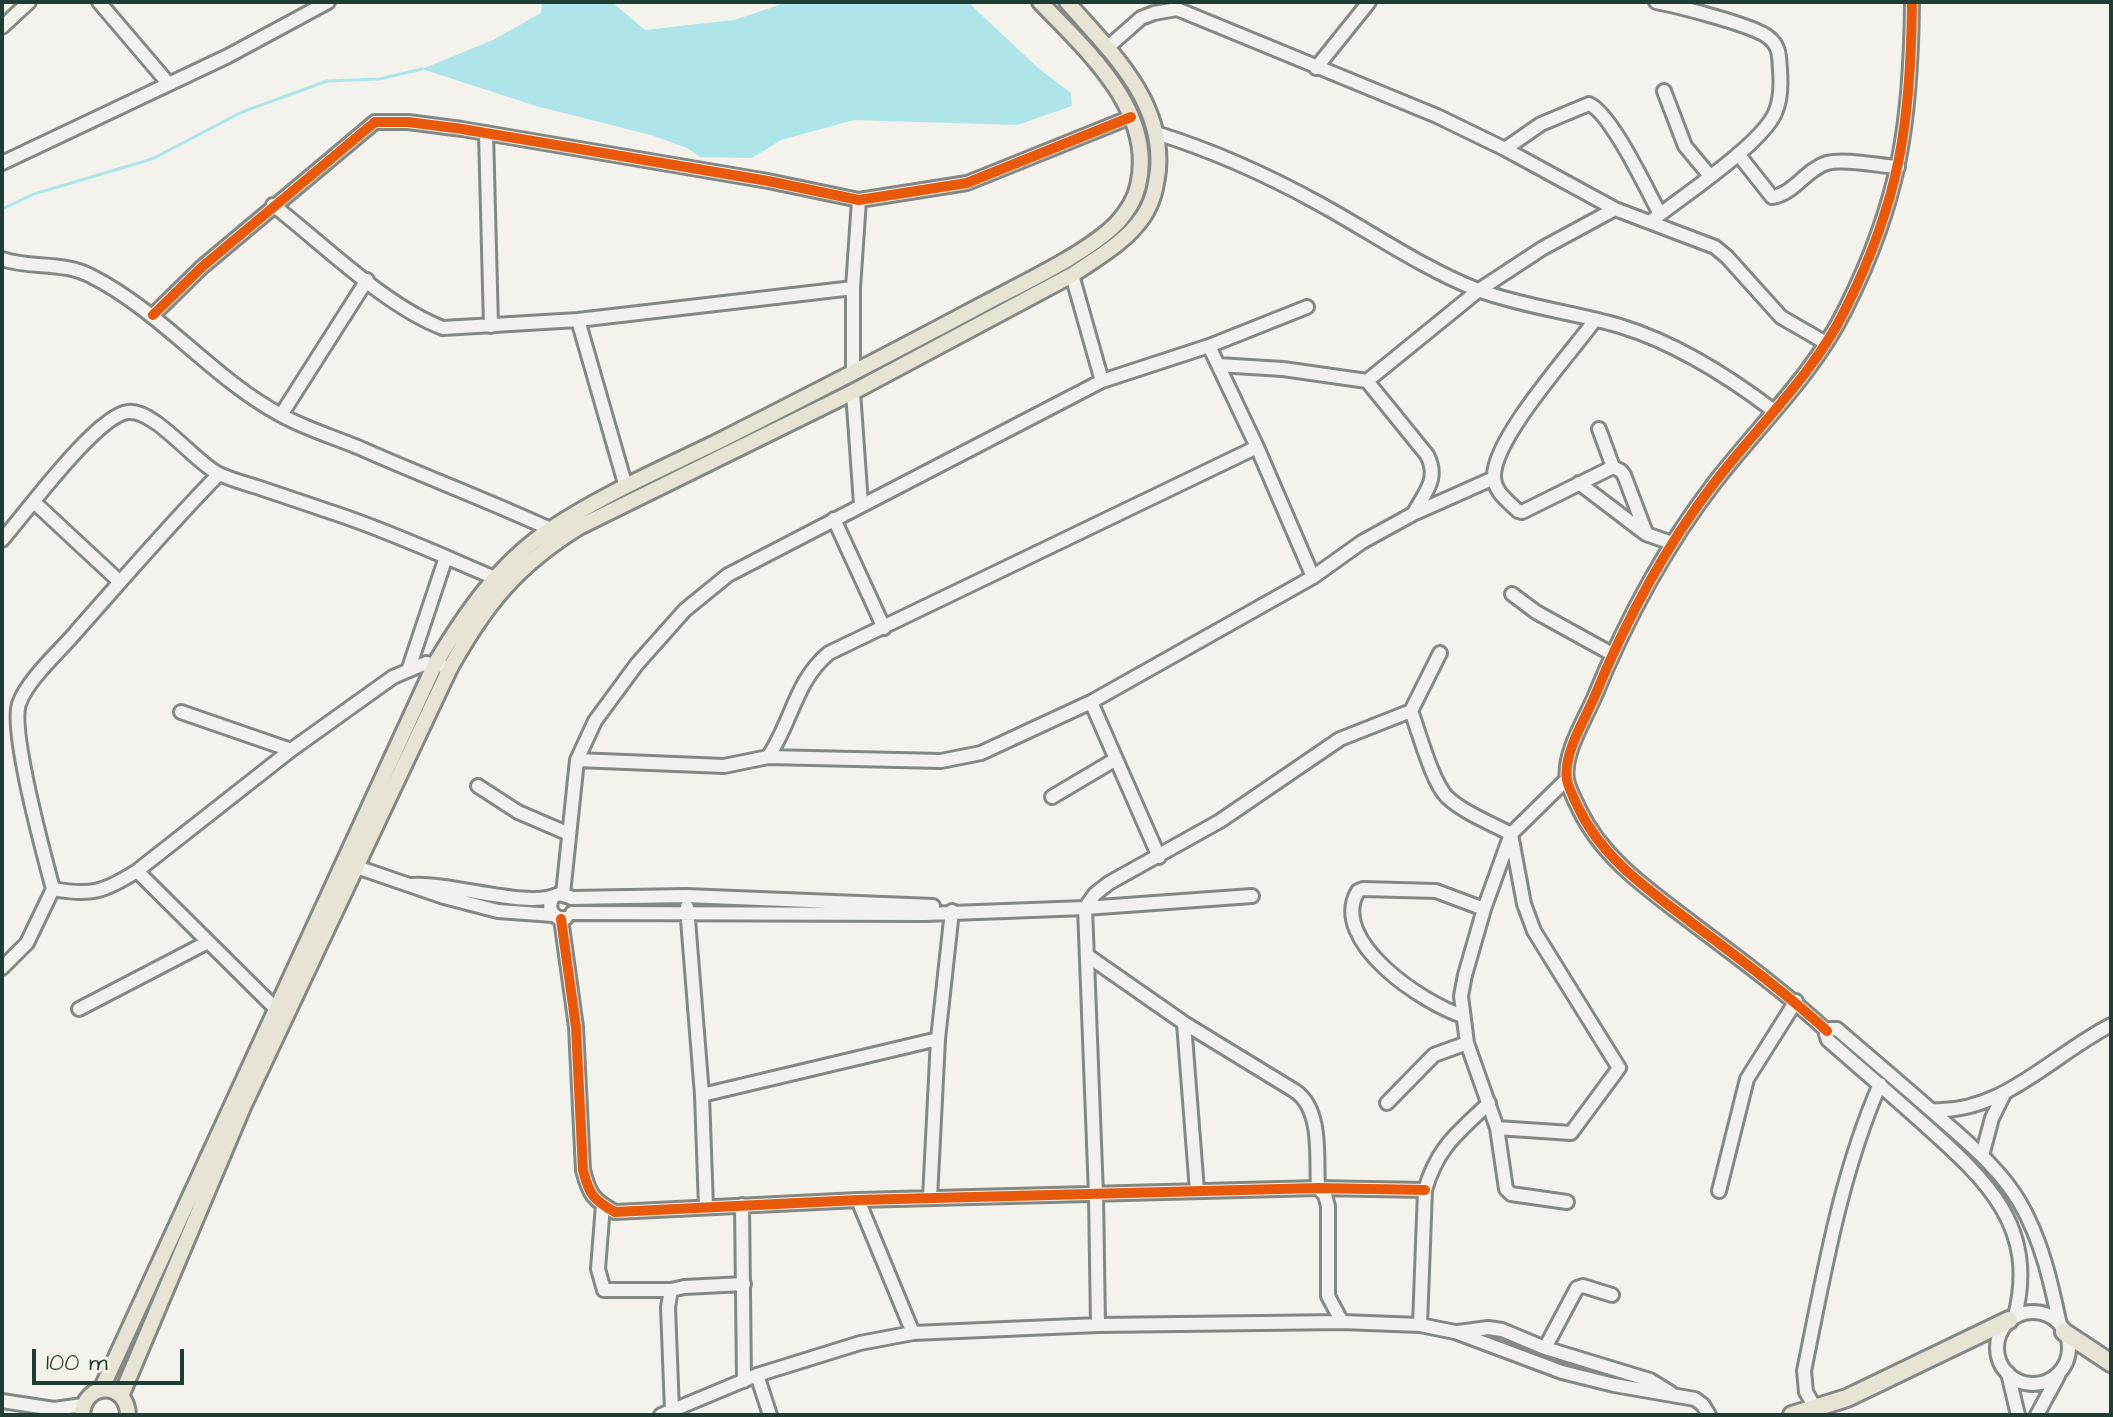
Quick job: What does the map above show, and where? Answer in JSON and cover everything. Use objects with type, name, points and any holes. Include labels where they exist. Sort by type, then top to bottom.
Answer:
[{"type":"highway","points":[[1792,1415],[1816,1409],[1884,1381],[2012,1318]]},
{"type":"highway","points":[[2062,1329],[2111,1363]]},
{"type":"main road","points":[[442,666],[527,563],[551,545],[653,489],[853,392],[1034,286],[1117,223],[1138,187],[1141,163],[1131,117],[1104,70],[1040,2]]},
{"type":"main road","points":[[82,1410],[87,1398],[101,1390],[108,1390],[129,1408],[243,1107],[442,666],[456,628],[495,578],[550,529],[626,487],[853,374],[1034,286],[1072,275],[1106,253],[1142,219],[1156,188],[1159,156],[1156,133],[1137,88],[1108,47],[1067,2]]},
{"type":"main road","points":[[101,1390],[275,1008],[351,864]]},
{"type":"street","points":[[2,27],[29,2]]},
{"type":"street","points":[[99,2],[168,83]]},
{"type":"street","points":[[2,163],[284,28],[328,2]]},
{"type":"street","points":[[1316,68],[1369,2]]},
{"type":"street","points":[[1655,218],[1738,154],[1768,125],[1775,112],[1781,76],[1776,46],[1766,35],[1706,14],[1656,2]]},
{"type":"street","points":[[1912,2],[1909,98],[1898,167],[1884,219],[1865,269],[1826,343],[1723,472],[1672,543],[1612,654],[1573,747],[1567,779],[1578,808],[1609,855],[1635,879],[1796,1001],[1827,1031],[1828,1040],[1972,1167],[1998,1199],[2020,1251],[2021,1293],[2012,1318],[2003,1326],[1998,1341],[1999,1356],[2007,1370],[2018,1415]]},
{"type":"street","points":[[1108,47],[1141,18],[1177,9],[1437,116],[1615,209],[1655,218],[1715,247],[1781,317],[1826,343]]},
{"type":"street","points":[[1664,91],[1685,146],[1710,176]]},
{"type":"street","points":[[1505,149],[1541,124],[1583,105],[1596,106],[1608,121],[1655,218]]},
{"type":"street","points":[[153,315],[273,205],[375,122],[408,122],[486,133],[768,181],[859,200],[967,183],[1131,117]]},
{"type":"street","points":[[486,133],[491,326]]},
{"type":"street","points":[[1156,133],[1181,140],[1303,195],[1438,271],[1479,290],[1623,327],[1705,364],[1774,411]]},
{"type":"street","points":[[1159,156],[1181,140]]},
{"type":"street","points":[[1738,154],[1769,194],[1776,197],[1831,162],[1898,167]]},
{"type":"street","points":[[853,374],[853,288],[859,200]]},
{"type":"street","points":[[273,205],[422,320],[443,328],[578,320],[853,288]]},
{"type":"street","points":[[1367,381],[1479,290],[1569,232],[1615,209]]},
{"type":"street","points":[[2,259],[81,271],[153,315],[210,365],[281,415],[550,529]]},
{"type":"street","points":[[1072,275],[1102,381]]},
{"type":"street","points":[[281,415],[367,280]]},
{"type":"street","points":[[562,915],[550,909],[562,897],[577,760],[595,721],[637,664],[685,610],[728,575],[1102,381],[1209,346],[1307,307]]},
{"type":"street","points":[[578,320],[626,487]]},
{"type":"street","points":[[1595,320],[1506,441],[1494,478],[1498,491],[1522,512],[1613,467],[1619,469],[1646,534]]},
{"type":"street","points":[[1209,346],[1313,577]]},
{"type":"street","points":[[1218,365],[1283,369],[1367,381],[1427,455],[1433,467],[1432,481],[1413,514]]},
{"type":"street","points":[[853,392],[861,504]]},
{"type":"street","points":[[2,540],[99,430],[117,416],[137,412],[219,474],[341,516],[495,578]]},
{"type":"street","points":[[1599,429],[1613,467]]},
{"type":"street","points":[[768,757],[780,739],[806,676],[829,653],[1257,447]]},
{"type":"street","points":[[2,968],[27,943],[53,889],[35,820],[18,706],[35,680],[172,523],[219,474]]},
{"type":"street","points":[[577,760],[724,766],[768,757],[941,761],[981,753],[1091,702],[1313,577],[1362,542],[1413,514],[1494,478]]},
{"type":"street","points":[[1579,483],[1646,534],[1672,543]]},
{"type":"street","points":[[34,502],[120,582]]},
{"type":"street","points":[[834,519],[884,628]]},
{"type":"street","points":[[409,668],[446,557]]},
{"type":"street","points":[[1512,594],[1536,612],[1612,654]]},
{"type":"street","points":[[1098,1325],[1085,908],[1095,894],[1109,883],[1159,857],[1258,797],[1340,739],[1411,711],[1440,653]]},
{"type":"street","points":[[53,889],[84,894],[115,885],[291,750],[409,668],[426,663],[442,666]]},
{"type":"street","points":[[1091,702],[1159,857]]},
{"type":"street","points":[[1411,711],[1444,794],[1456,804],[1511,834]]},
{"type":"street","points":[[181,712],[291,750]]},
{"type":"street","points":[[1052,797],[1116,759]]},
{"type":"street","points":[[1567,779],[1511,834],[1484,909],[1461,996],[1467,1043],[1497,1128],[1508,1192],[1567,1202]]},
{"type":"street","points":[[478,786],[518,812],[567,833]]},
{"type":"street","points":[[1497,1128],[1571,1133],[1619,1070],[1534,931],[1524,904],[1511,834]]},
{"type":"street","points":[[351,864],[436,895],[498,911],[562,915],[687,912],[925,914],[1085,908],[1252,896]]},
{"type":"street","points":[[137,871],[206,943],[275,1008]]},
{"type":"street","points":[[412,885],[438,885],[501,895],[686,896],[931,906],[952,911]]},
{"type":"street","points":[[1463,1016],[1440,1006],[1373,958],[1362,944],[1356,928],[1354,897],[1363,889],[1436,891],[1484,909]]},
{"type":"street","points":[[686,896],[702,1095],[706,1207]]},
{"type":"street","points":[[562,897],[574,907],[562,915]]},
{"type":"street","points":[[930,1198],[938,1039],[952,911]]},
{"type":"street","points":[[562,915],[576,1027],[583,1170],[587,1186],[596,1201],[615,1212],[930,1198],[1318,1188],[1425,1190]]},
{"type":"street","points":[[79,1009],[206,943]]},
{"type":"street","points":[[1088,956],[1184,1023],[1303,1096],[1314,1122],[1318,1188],[1325,1195],[1328,1206],[1328,1296],[1342,1322]]},
{"type":"street","points":[[1719,1191],[1747,1079],[1796,1001]]},
{"type":"street","points":[[1184,1023],[1197,1191]]},
{"type":"street","points":[[1932,1110],[1977,1106],[2004,1093],[2111,1025]]},
{"type":"street","points":[[1827,1031],[1837,1029],[1982,1156],[2004,1179],[2031,1224],[2051,1278],[2069,1348],[2062,1371],[2037,1415]]},
{"type":"street","points":[[702,1095],[938,1039]]},
{"type":"street","points":[[1387,1103],[1434,1055],[1467,1043]]},
{"type":"street","points":[[1816,1409],[1806,1392],[1804,1371],[1847,1172],[1859,1133],[1880,1084]]},
{"type":"street","points":[[1982,1156],[1992,1118],[2004,1093]]},
{"type":"street","points":[[1420,1325],[1425,1190],[1439,1153],[1489,1103]]},
{"type":"street","points":[[858,1200],[913,1333]]},
{"type":"street","points":[[603,1205],[598,1269],[604,1290],[671,1290],[744,1284]]},
{"type":"street","points":[[742,1205],[744,1381]]},
{"type":"street","points":[[1545,1348],[1577,1288],[1583,1286],[1612,1295]]},
{"type":"street","points":[[671,1290],[666,1413],[757,1375],[860,1343],[913,1333],[1098,1325],[1342,1322],[1420,1325],[1455,1332],[1562,1372],[1695,1399],[1709,1415]]},
{"type":"street","points":[[2012,1318],[2039,1313],[2062,1329]]},
{"type":"street","points":[[1455,1332],[1495,1329],[1545,1348],[1659,1383],[1673,1395]]},
{"type":"street","points":[[2007,1370],[2019,1380],[2034,1383],[2049,1381],[2062,1371]]},
{"type":"street","points":[[757,1375],[770,1415]]},
{"type":"street","points":[[2,1401],[59,1412],[82,1410]]},
{"type":"water","points":[[542,2],[612,2],[645,30],[734,20],[782,4],[802,2],[968,2],[1037,67],[1071,93],[1072,106],[1017,125],[854,120],[781,140],[752,158],[700,157],[687,148],[651,135],[536,106],[422,69],[493,40],[541,13]]},
{"type":"waterway","points":[[2,209],[34,194],[152,159],[242,112],[327,81],[380,79],[422,69]]},
{"type":"cycle path","points":[[1827,1031],[1615,860],[1589,828],[1568,784],[1567,770],[1575,738],[1633,613],[1663,559],[1715,482],[1818,355],[1846,308],[1864,269],[1879,231],[1899,159],[1909,85],[1912,2]]},
{"type":"cycle path","points":[[153,315],[202,267],[375,122],[408,122],[462,129],[768,181],[859,200],[967,183],[1131,117]]},
{"type":"cycle path","points":[[561,919],[576,1027],[583,1170],[593,1196],[615,1212],[858,1200],[1318,1188],[1425,1190]]}]
